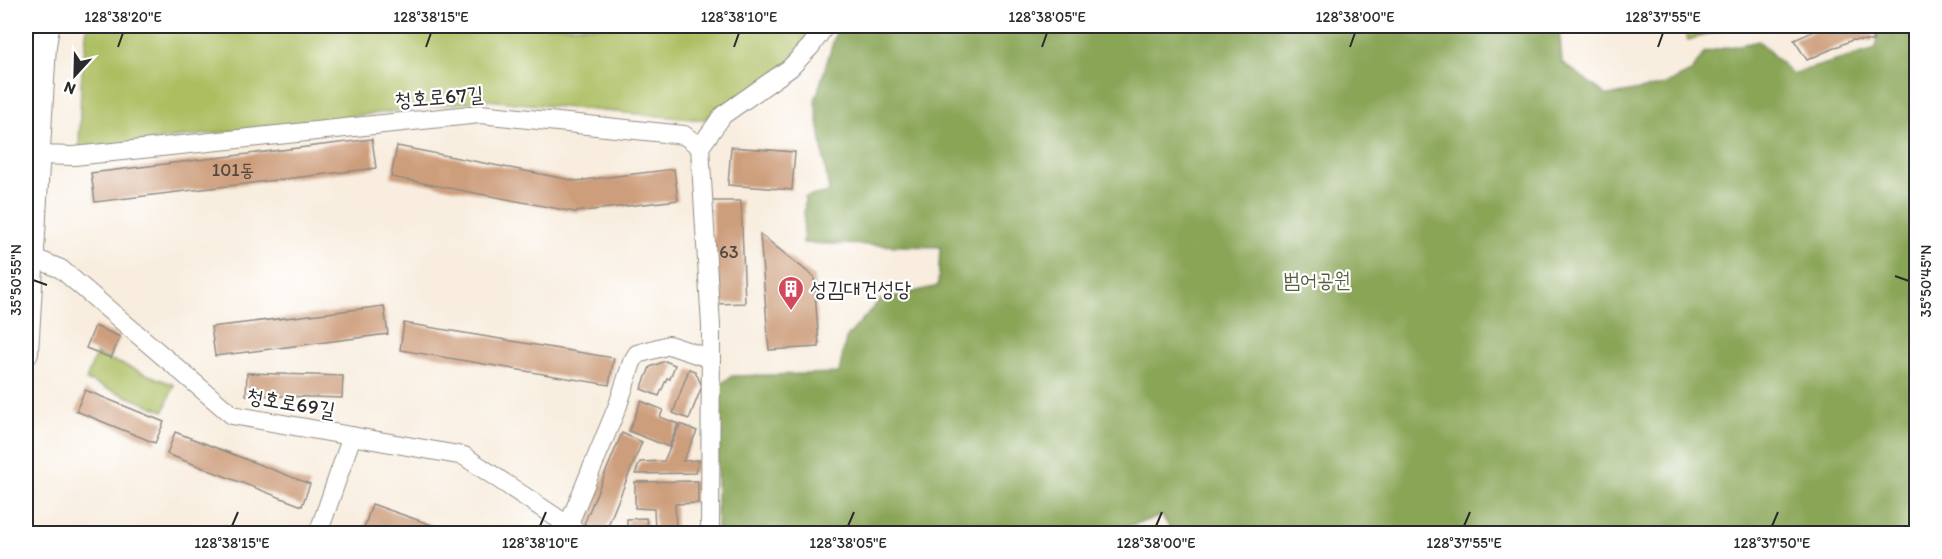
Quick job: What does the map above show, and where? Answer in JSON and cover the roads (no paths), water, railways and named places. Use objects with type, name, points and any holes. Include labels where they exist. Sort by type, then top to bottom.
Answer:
[{"type":"main road","points":[[26,353],[47,26]]},
{"type":"street","points":[[710,534],[711,326],[700,147],[723,115],[790,68],[812,46],[825,26]]},
{"type":"street","name":"청호로67길","points":[[38,155],[74,156],[480,114],[684,135],[700,147]]},
{"type":"street","name":"청호로69길","points":[[32,256],[61,269],[232,415],[464,456],[572,531]]},
{"type":"street","points":[[572,531],[632,362],[637,354],[669,345],[711,358]]},
{"type":"street","points":[[318,534],[352,436]]},
{"type":"place","name":"성김대건성당","points":[[791,312]]},
{"type":"park label","name":"범어공원","points":[[1317,280]]}]
